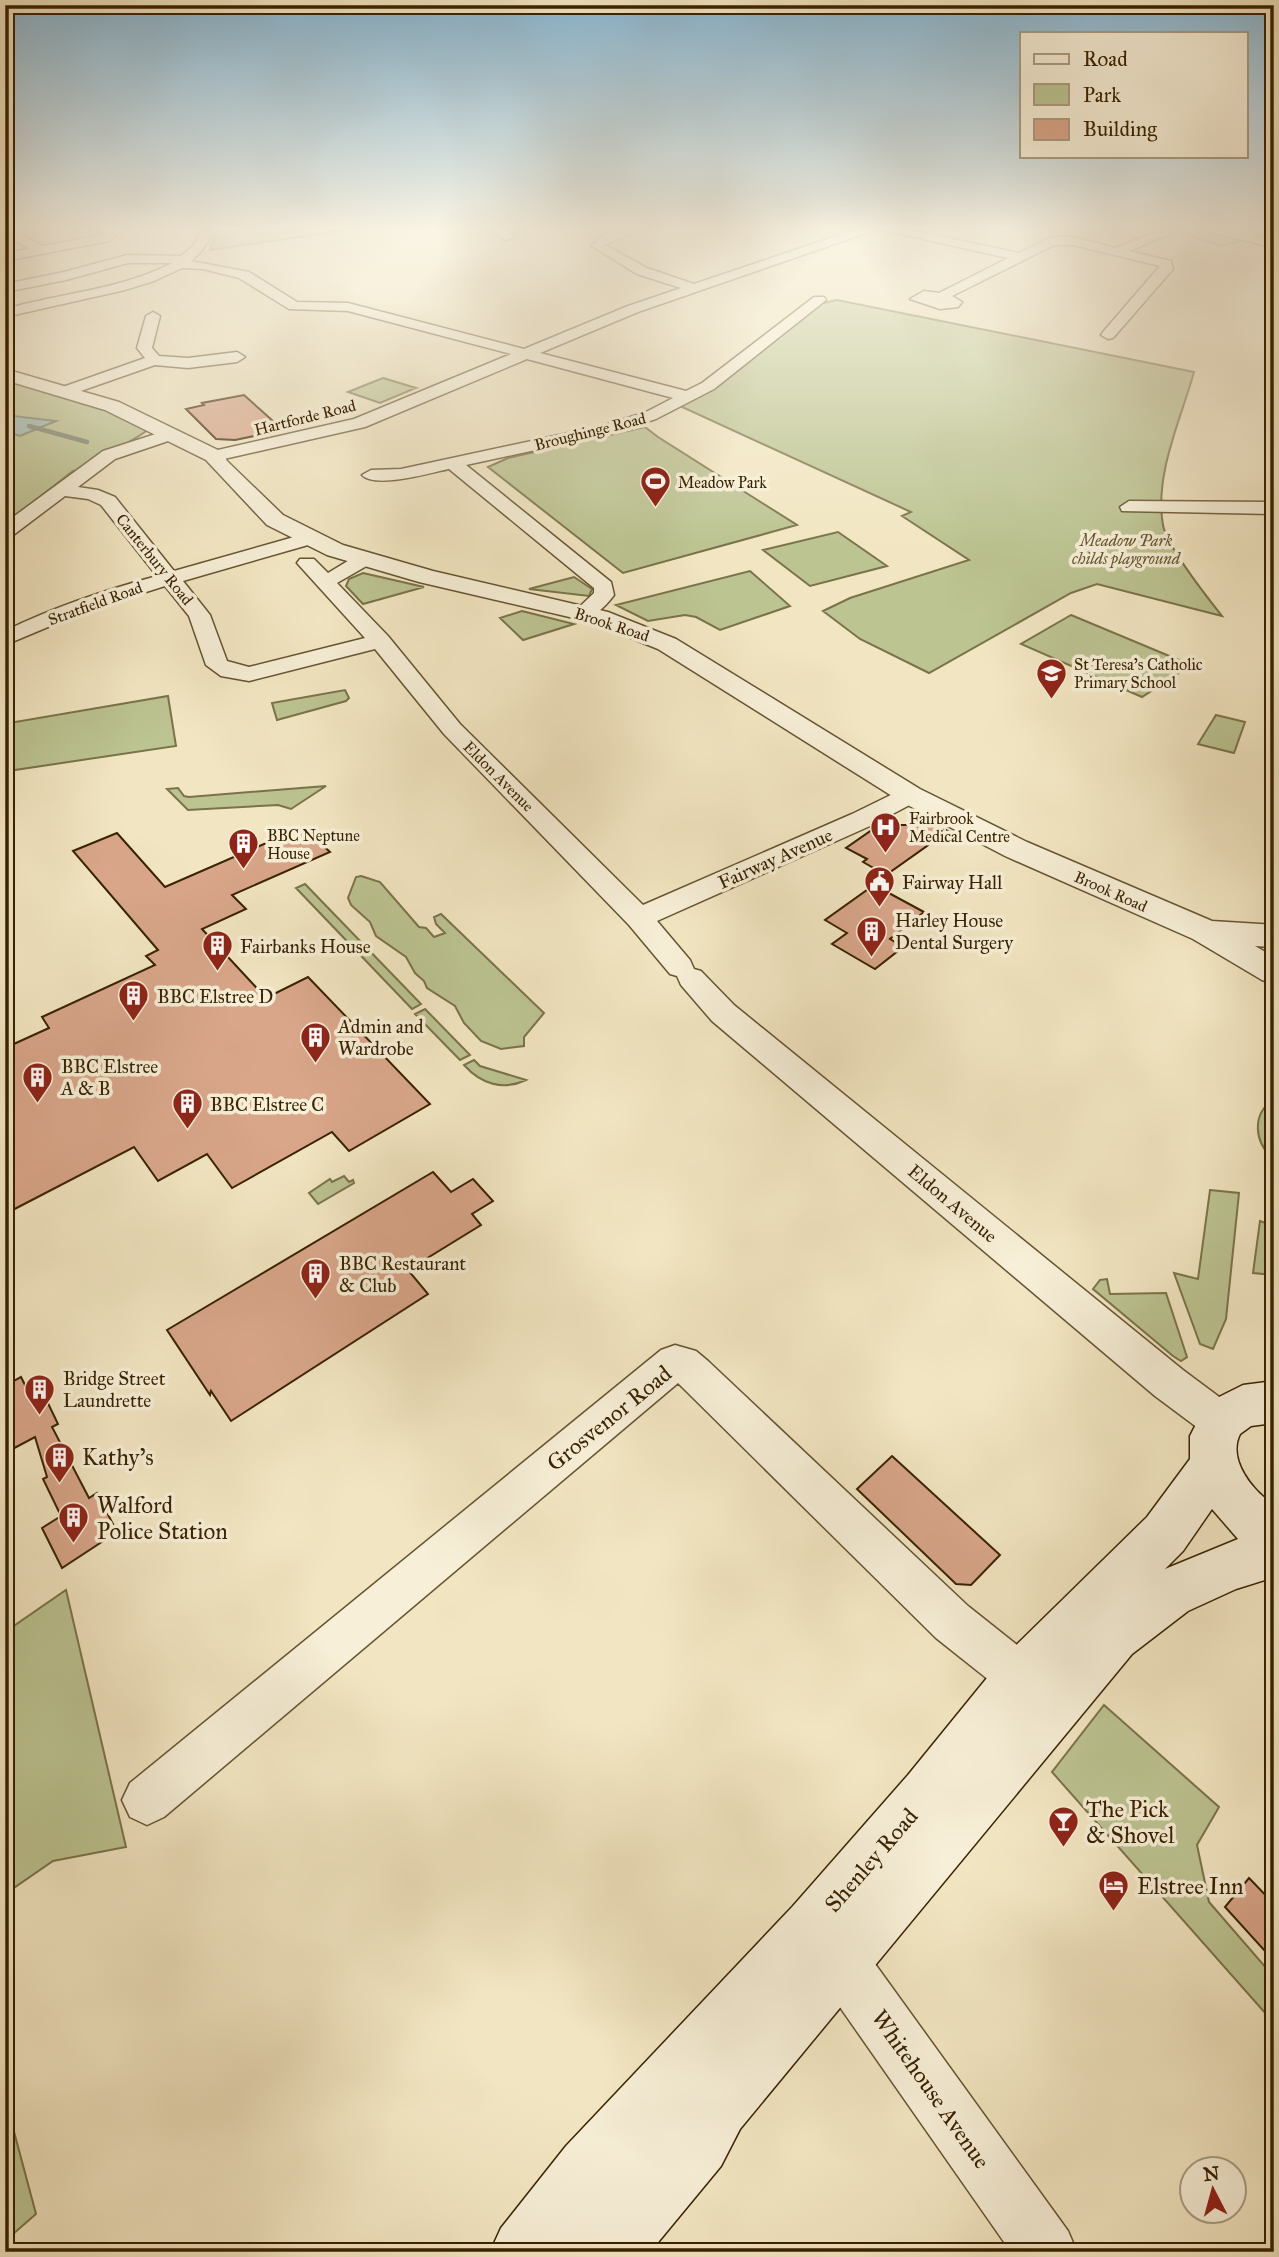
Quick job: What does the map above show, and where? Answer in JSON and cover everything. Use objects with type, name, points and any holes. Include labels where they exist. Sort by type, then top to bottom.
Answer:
[{"type":"street","points":[[148,333],[144,348],[154,360]]},
{"type":"street","points":[[446,333],[689,397]]},
{"type":"street","name":"Hartforde Road","points":[[215,456],[359,422],[578,333]]},
{"type":"street","name":"Broughinge Road","points":[[371,475],[401,474],[631,424],[708,386],[775,333]]},
{"type":"street","points":[[66,391],[154,360],[188,363],[237,357]]},
{"type":"street","name":"Brook Road","points":[[5,374],[66,391],[141,418],[215,456],[218,463],[262,509],[280,523],[313,560],[363,560],[584,613],[667,644],[910,795],[1016,849],[1205,931],[1274,972]]},
{"type":"street","points":[[5,532],[109,455],[171,434]]},
{"type":"street","points":[[452,463],[604,586],[604,595],[584,613]]},
{"type":"street","name":"Canterbury Road","points":[[60,491],[103,496],[198,615],[216,665],[229,671],[250,674],[380,641]]},
{"type":"street","points":[[1141,505],[1274,508]]},
{"type":"street","points":[[313,560],[336,577],[363,560]]},
{"type":"street","name":"Stratfield Road","points":[[5,639],[72,609],[170,577],[313,560]]},
{"type":"street","name":"Eldon Avenue","points":[[313,560],[452,729],[639,918],[733,1021],[1169,1383],[1217,1444]]},
{"type":"street","name":"Fairway Avenue","points":[[639,918],[861,820],[910,795]]},
{"type":"street","name":"Brook Road","points":[[1205,931],[1238,936],[1274,936]]},
{"type":"street","name":"Grosvenor Road","points":[[148,1800],[675,1362],[682,1363],[694,1373],[952,1622],[1038,1691]]},
{"type":"street","points":[[1274,1402],[1242,1405],[1230,1412],[1217,1444],[1225,1491],[1244,1514],[1274,1534]]},
{"type":"street","name":"Shenley Road","points":[[606,2252],[698,2143],[717,2106],[827,1944],[1165,1534],[1217,1444]]},
{"type":"street","name":"Shenley Road","points":[[1038,1691],[1170,1593],[1231,1566],[1274,1552]]},
{"type":"street","name":"Shenley Road","points":[[525,2252],[590,2170],[827,1944]]},
{"type":"street","name":"Whitehouse Avenue","points":[[827,1944],[1047,2252]]},
{"type":"green space","name":"Meadow Park","points":[[779,333],[1002,333],[1194,372],[1165,467],[1161,506],[1163,525],[1179,558],[1222,616],[1097,584],[1071,593],[929,673],[860,639],[823,611],[850,598],[969,560],[902,516],[911,512],[680,406]]},
{"type":"green space","points":[[383,378],[416,388],[380,403],[348,392]]},
{"type":"green space","points":[[5,380],[106,408],[150,428],[112,452],[73,471],[5,524]]},
{"type":"green space","name":"Meadow Park","points":[[645,427],[797,525],[623,573],[488,467],[508,458]]},
{"type":"green space","points":[[838,532],[887,566],[810,586],[763,550]]},
{"type":"green space","points":[[750,571],[790,606],[720,630],[696,617],[685,615],[648,621],[616,605]]},
{"type":"green space","points":[[363,573],[424,587],[363,604],[346,586],[349,579]]},
{"type":"green space","points":[[574,577],[592,589],[589,596],[529,589]]},
{"type":"green space","points":[[522,611],[574,624],[523,640],[500,618]]},
{"type":"green space","points":[[1071,615],[1191,665],[1142,697],[1021,644]]},
{"type":"green space","points":[[345,690],[349,698],[346,701],[277,720],[272,703]]},
{"type":"green space","points":[[168,696],[176,746],[8,771],[9,723]]},
{"type":"green space","points":[[1216,715],[1245,722],[1234,753],[1198,744]]},
{"type":"green space","points":[[326,786],[291,809],[278,805],[188,810],[167,789],[178,788],[184,796],[189,797]]},
{"type":"green space","points":[[356,877],[380,882],[419,927],[426,928],[434,937],[445,933],[436,924],[434,917],[441,914],[544,1013],[524,1037],[524,1046],[501,1049],[481,1041],[464,1023],[455,1006],[427,988],[406,957],[376,936],[370,922],[351,905],[348,898]]},
{"type":"green space","points":[[305,884],[421,1004],[412,1009],[296,888]]},
{"type":"green space","points":[[425,1009],[470,1055],[460,1060],[415,1014]]},
{"type":"green space","points":[[474,1060],[480,1066],[526,1080],[509,1085],[485,1081],[464,1065]]},
{"type":"green space","points":[[1274,1099],[1274,1159],[1262,1145],[1258,1129],[1261,1112]]},
{"type":"green space","points":[[344,1176],[354,1183],[318,1204],[309,1193],[330,1179],[332,1182]]},
{"type":"green space","points":[[1210,1190],[1239,1193],[1226,1319],[1213,1349],[1200,1344],[1174,1273],[1198,1279]]},
{"type":"green space","points":[[1260,1221],[1274,1226],[1274,1275],[1253,1273]]},
{"type":"green space","points":[[1107,1279],[1110,1294],[1166,1293],[1187,1357],[1181,1361],[1173,1356],[1093,1289],[1100,1280]]},
{"type":"green space","points":[[66,1590],[126,1847],[53,1861],[5,1894],[5,1632]]},
{"type":"green space","points":[[1104,1705],[1219,1807],[1197,1845],[1209,1902],[1274,1977],[1274,2023],[1052,1772]]},
{"type":"green space","points":[[5,2098],[36,2214],[5,2241]]},
{"type":"water","points":[[5,415],[56,421],[20,436],[5,431]]},
{"type":"building","points":[[244,395],[283,430],[235,440],[216,439],[186,409],[204,405],[202,403]]},
{"type":"building","name":"Fairbrook Medical Centre","points":[[931,822],[948,831],[886,875],[863,862],[867,859],[846,848],[879,825],[915,825]]},
{"type":"building","points":[[303,827],[330,852],[232,895],[246,909],[202,929],[266,998],[308,977],[430,1104],[349,1151],[332,1132],[232,1188],[207,1154],[158,1181],[134,1147],[5,1214],[5,1048],[49,1028],[42,1017],[155,965],[146,956],[158,950],[73,851],[117,833],[165,887]]},
{"type":"building","points":[[874,885],[924,912],[890,939],[903,947],[875,969],[832,944],[847,933],[825,920]]},
{"type":"building","name":"BBC Restaurant & Club","points":[[433,1172],[451,1192],[473,1179],[493,1201],[472,1214],[481,1225],[408,1270],[428,1294],[231,1421],[211,1391],[210,1395],[167,1330]]},
{"type":"building","points":[[21,1377],[27,1389],[32,1388],[38,1401],[45,1397],[58,1424],[52,1427],[89,1498],[97,1493],[117,1532],[62,1568],[42,1528],[61,1516],[43,1479],[47,1477],[35,1437],[5,1453],[5,1386]]},
{"type":"building","points":[[892,1456],[1000,1555],[971,1585],[956,1584],[857,1489]]},
{"type":"building","points":[[1249,1878],[1274,1904],[1274,1961],[1225,1907]]},
{"type":"waterway","points":[[29,426],[87,442]]},
{"type":"place","name":"Meadow Park","points":[[655,509]]},
{"type":"place","name":"St Teresa's Catholic Primary School","points":[[1051,700]]},
{"type":"place","name":"Fairbrook Medical Centre","points":[[886,854]]},
{"type":"place","name":"BBC Neptune House","points":[[244,871]]},
{"type":"place","name":"Fairway Hall","points":[[879,909]]},
{"type":"place","name":"Harley House Dental Surgery","points":[[872,958]]},
{"type":"place","name":"Fairbanks House","points":[[217,973]]},
{"type":"place","name":"BBC Elstree D","points":[[134,1023]]},
{"type":"place","name":"Admin and Wardrobe","points":[[315,1064]]},
{"type":"place","name":"BBC Elstree A & B","points":[[38,1104]]},
{"type":"place","name":"BBC Elstree C","points":[[187,1131]]},
{"type":"place","name":"BBC Restaurant & Club","points":[[316,1301]]},
{"type":"place","name":"Bridge Street Laundrette","points":[[40,1416]]},
{"type":"place","name":"Kathy's","points":[[59,1484]]},
{"type":"place","name":"Walford Police Station","points":[[74,1545]]},
{"type":"place","name":"The Pick & Shovel","points":[[1063,1849]]},
{"type":"place","name":"Elstree Inn","points":[[1114,1913]]},
{"type":"park label","name":"Meadow Park childs playground","points":[[1126,549]]}]
